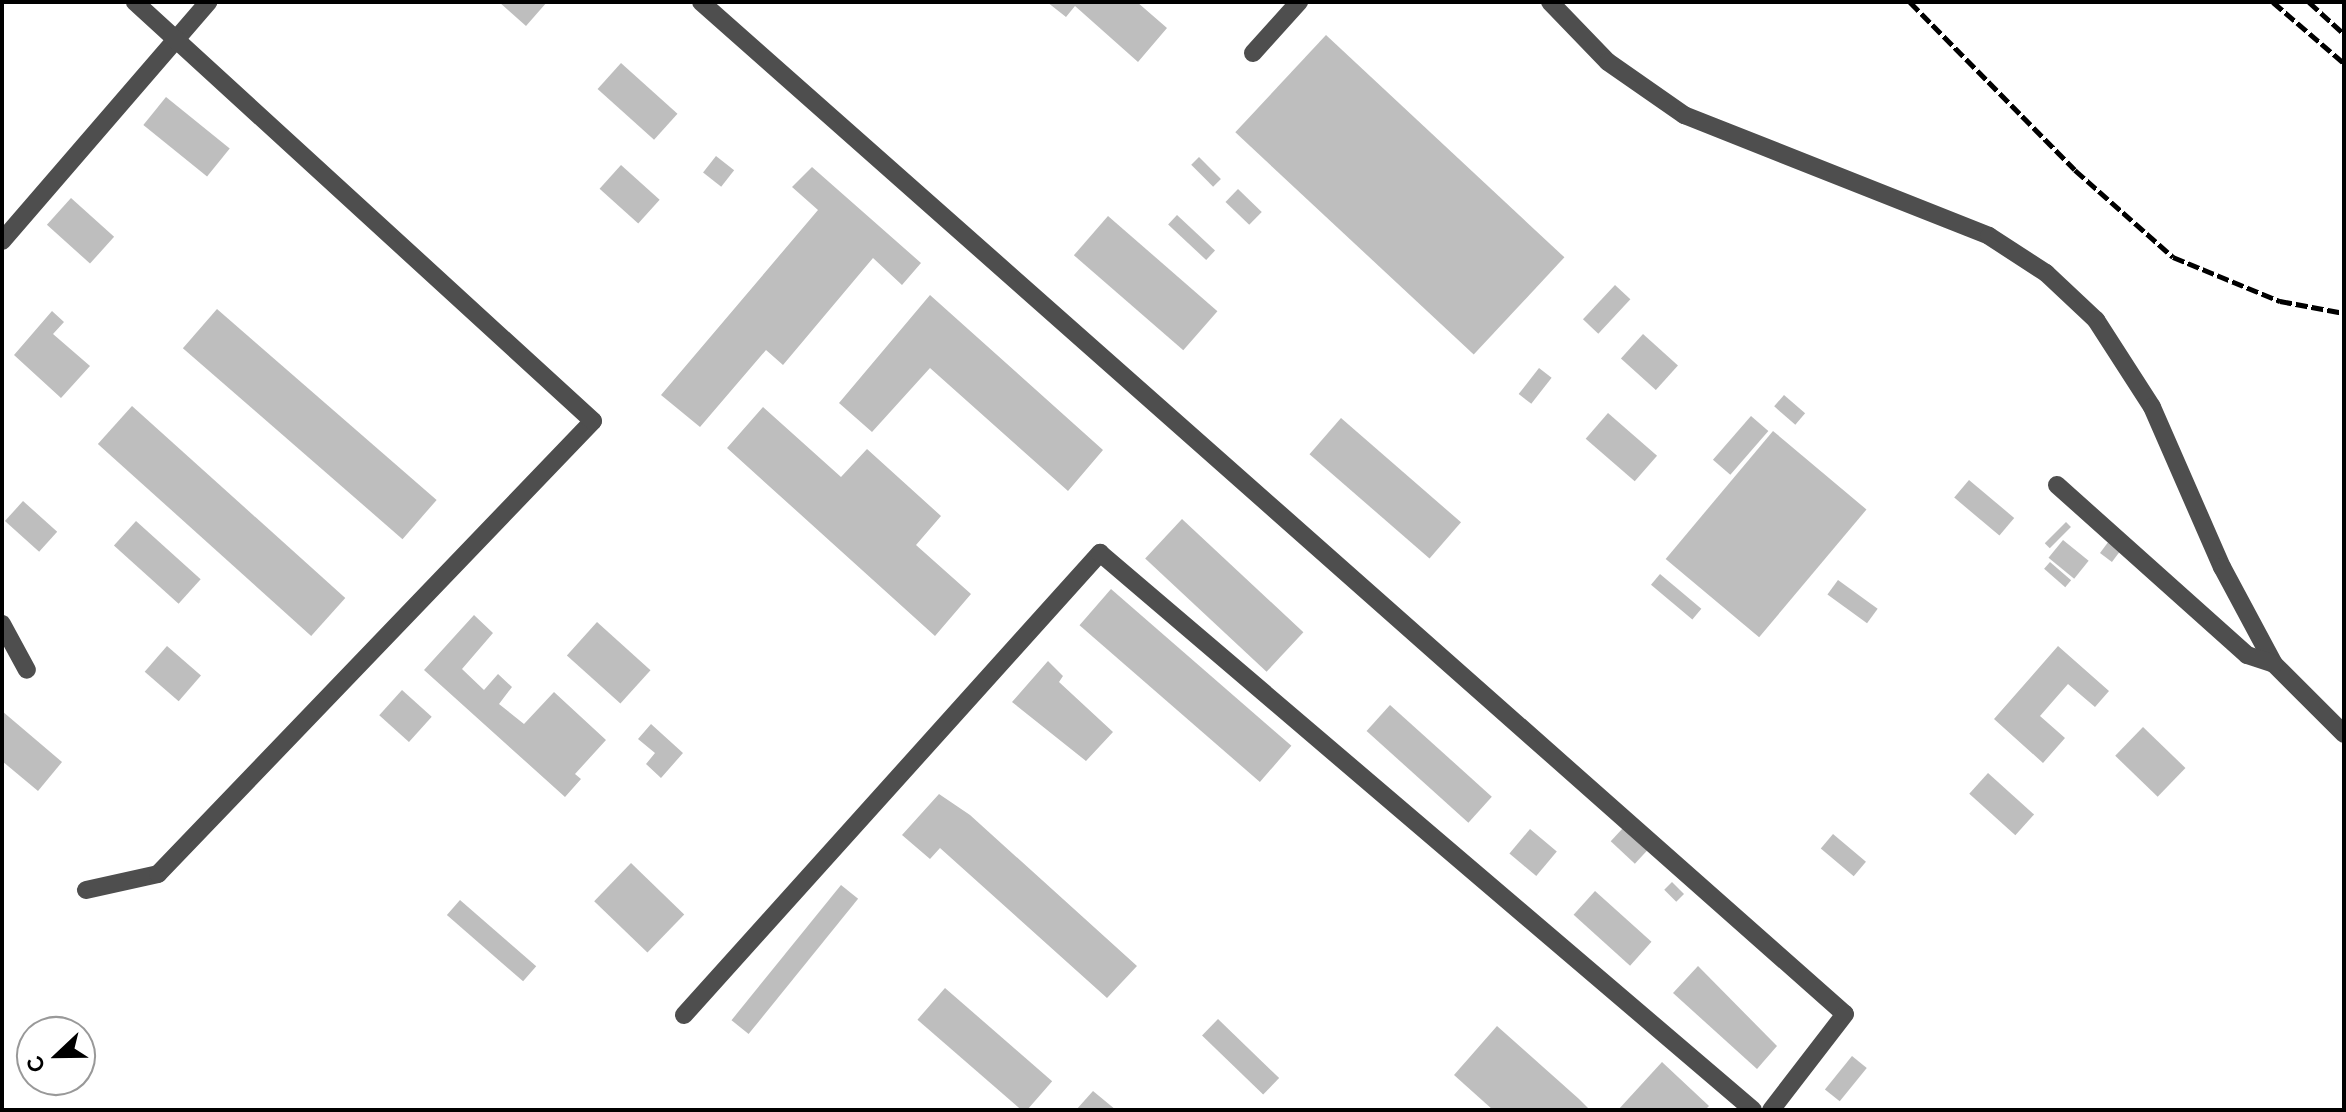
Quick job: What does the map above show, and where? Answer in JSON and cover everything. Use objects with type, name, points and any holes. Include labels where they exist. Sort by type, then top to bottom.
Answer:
[{"type":"street","points":[[86,890],[158,874],[593,421],[135,2]]},
{"type":"street","points":[[2,241],[208,2]]},
{"type":"street","points":[[701,2],[1845,1014],[1771,1110]]},
{"type":"street","points":[[1253,53],[1299,2]]},
{"type":"street","points":[[1550,2],[1608,62],[1684,115],[1989,236],[2046,273],[2096,320],[2138,382],[2274,664],[2344,734]]},
{"type":"street","points":[[2057,485],[2247,655],[2274,664]]},
{"type":"street","points":[[684,1015],[1100,553],[1753,1110]]},
{"type":"street","points":[[2,624],[27,670]]},
{"type":"building","points":[[499,2],[547,2],[526,26]]},
{"type":"building","points":[[1047,2],[1137,2],[1167,28],[1138,62],[1075,6],[1066,17]]},
{"type":"building","points":[[1326,35],[1564,257],[1474,355],[1235,132]]},
{"type":"building","points":[[621,63],[677,114],[654,140],[598,89]]},
{"type":"building","points":[[166,97],[230,149],[207,177],[143,125]]},
{"type":"building","points":[[716,156],[734,170],[721,187],[703,173]]},
{"type":"building","points":[[1199,157],[1221,179],[1213,187],[1191,165]]},
{"type":"building","points":[[621,165],[660,200],[638,224],[600,189]]},
{"type":"building","points":[[812,167],[921,263],[902,285],[873,258],[783,365],[766,350],[700,427],[661,395],[818,210],[792,187]]},
{"type":"building","points":[[1238,189],[1262,212],[1249,225],[1225,202]]},
{"type":"building","points":[[71,198],[114,237],[90,264],[47,225]]},
{"type":"building","points":[[1177,215],[1215,250],[1206,260],[1168,225]]},
{"type":"building","points":[[1108,216],[1217,311],[1183,350],[1074,255]]},
{"type":"building","points":[[1615,285],[1630,299],[1598,334],[1583,319]]},
{"type":"building","points":[[930,295],[1103,450],[1068,491],[930,368],[872,432],[839,403]]},
{"type":"building","points":[[217,309],[437,500],[403,539],[183,348]]},
{"type":"building","points":[[52,311],[64,322],[53,334],[90,366],[61,398],[14,355]]},
{"type":"building","points":[[1643,334],[1678,365],[1656,390],[1621,359]]},
{"type":"building","points":[[1539,368],[1552,378],[1531,404],[1519,394]]},
{"type":"building","points":[[1784,395],[1805,413],[1795,425],[1774,406]]},
{"type":"building","points":[[132,406],[345,598],[311,636],[98,444]]},
{"type":"building","points":[[763,407],[841,477],[867,449],[941,516],[916,545],[971,594],[935,636],[727,448]]},
{"type":"building","points":[[1608,413],[1657,456],[1635,481],[1586,439]]},
{"type":"building","points":[[1751,416],[1768,431],[1730,475],[1713,460]]},
{"type":"building","points":[[1341,418],[1461,522],[1430,559],[1310,454]]},
{"type":"building","points":[[1773,431],[1866,509],[1759,637],[1666,559]]},
{"type":"building","points":[[1969,480],[2014,518],[1999,536],[1954,498]]},
{"type":"building","points":[[23,501],[57,532],[39,552],[5,521]]},
{"type":"building","points":[[1182,519],[1303,632],[1267,672],[1145,558]]},
{"type":"building","points":[[136,521],[201,579],[179,604],[114,546]]},
{"type":"building","points":[[2066,522],[2071,527],[2050,548],[2045,543]]},
{"type":"building","points":[[2063,540],[2089,561],[2074,579],[2049,558]]},
{"type":"building","points":[[2109,541],[2121,550],[2112,562],[2100,553]]},
{"type":"building","points":[[2050,562],[2071,580],[2065,587],[2044,569]]},
{"type":"building","points":[[1660,574],[1701,609],[1692,619],[1651,585]]},
{"type":"building","points":[[1838,580],[1878,609],[1867,623],[1827,595]]},
{"type":"building","points":[[1111,589],[1291,746],[1260,782],[1080,625]]},
{"type":"building","points":[[474,615],[493,633],[462,669],[484,690],[498,674],[512,687],[499,704],[524,724],[554,692],[606,740],[575,774],[581,779],[565,797],[424,670]]},
{"type":"building","points":[[597,622],[651,670],[620,704],[567,655]]},
{"type":"building","points":[[167,646],[201,676],[179,701],[145,672]]},
{"type":"building","points":[[2058,646],[2109,691],[2095,707],[2068,684],[2040,716],[2065,738],[2043,763],[1994,719]]},
{"type":"building","points":[[1048,661],[1063,676],[1059,682],[1113,732],[1086,761],[1012,702]]},
{"type":"building","points":[[402,690],[432,717],[409,742],[379,715]]},
{"type":"building","points":[[1390,705],[1492,797],[1468,823],[1367,731]]},
{"type":"building","points":[[2,711],[62,762],[38,791],[2,761]]},
{"type":"building","points":[[651,724],[683,753],[661,778],[646,764],[655,753],[638,739]]},
{"type":"building","points":[[2143,727],[2185,768],[2158,797],[2115,756]]},
{"type":"building","points":[[1988,773],[2034,814],[2015,835],[1969,794]]},
{"type":"building","points":[[939,794],[970,815],[1137,966],[1107,998],[940,848],[930,859],[902,835]]},
{"type":"building","points":[[1623,828],[1647,851],[1635,864],[1611,841]]},
{"type":"building","points":[[1530,829],[1557,851],[1536,876],[1509,854]]},
{"type":"building","points":[[1833,834],[1866,862],[1854,876],[1821,849]]},
{"type":"building","points":[[631,863],[684,914],[647,953],[594,901]]},
{"type":"building","points":[[1672,882],[1684,894],[1676,902],[1664,890]]},
{"type":"building","points":[[841,885],[858,899],[749,1034],[731,1020]]},
{"type":"building","points":[[1595,891],[1651,942],[1630,966],[1574,915]]},
{"type":"building","points":[[460,900],[536,966],[523,981],[447,915]]},
{"type":"building","points":[[1698,966],[1777,1046],[1757,1069],[1673,993]]},
{"type":"building","points":[[945,988],[1052,1081],[1027,1110],[1021,1110],[917,1020]]},
{"type":"building","points":[[1218,1019],[1279,1078],[1263,1095],[1202,1036]]},
{"type":"building","points":[[1497,1026],[1590,1110],[1493,1110],[1454,1075]]},
{"type":"building","points":[[1852,1056],[1867,1068],[1840,1101],[1825,1089]]},
{"type":"building","points":[[1662,1062],[1709,1106],[1705,1110],[1618,1110]]},
{"type":"building","points":[[1093,1091],[1116,1110],[1076,1110]]},
{"type":"railway","points":[[1910,2],[2075,170],[2173,257],[2280,301],[2344,313]]},
{"type":"railway","points":[[2273,2],[2344,63]]},
{"type":"railway","points":[[2309,2],[2344,34]]}]
